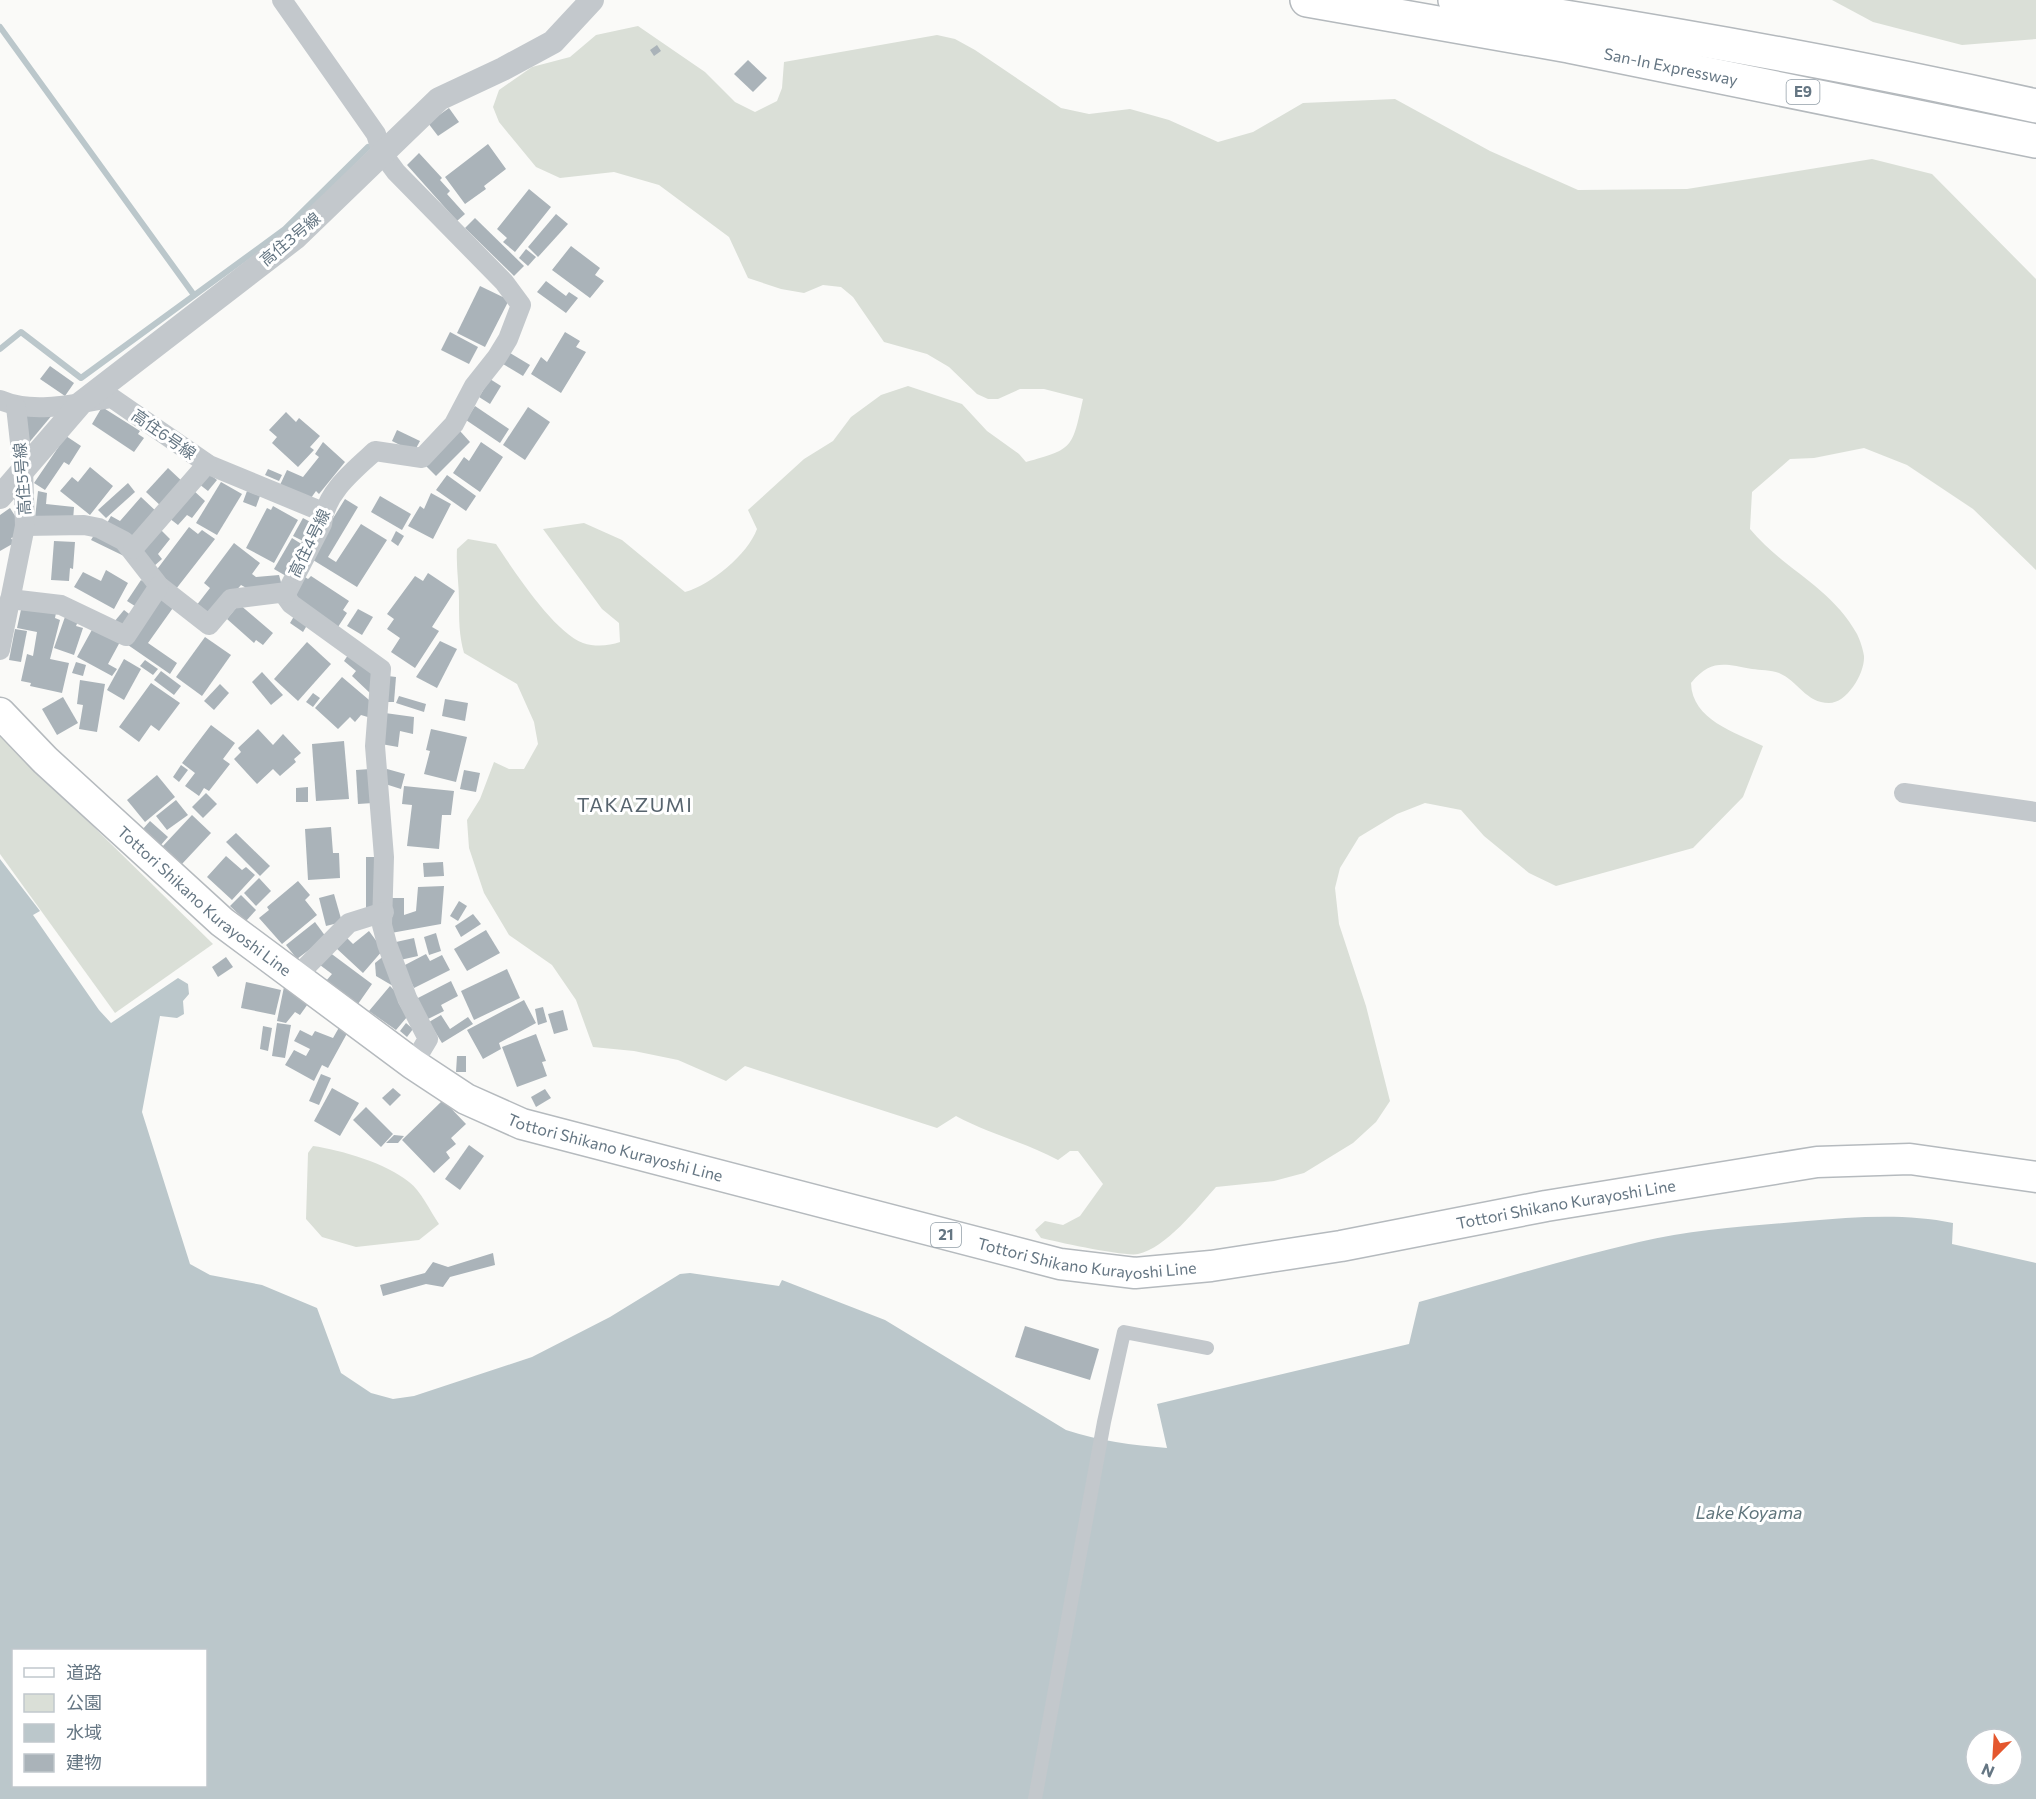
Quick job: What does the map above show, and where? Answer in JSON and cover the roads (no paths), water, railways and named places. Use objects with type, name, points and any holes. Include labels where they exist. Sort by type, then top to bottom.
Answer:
[{"type":"highway","name":"San-In Expressway","points":[[1307,0],[1569,46],[1958,123],[2036,141]]},
{"type":"highway","name":"San-In Expressway","points":[[1455,0],[1571,18],[1962,89],[2036,106]]},
{"type":"highway","points":[[1962,89],[2036,99]]},
{"type":"highway","points":[[1958,123],[2036,148]]},
{"type":"main road","name":"Tottori Shikano Kurayoshi Line","points":[[0,713],[45,760],[222,922],[414,1064],[466,1099],[522,1124],[1060,1264],[1135,1273],[1211,1266],[1341,1246],[1546,1206],[1817,1162],[1910,1159],[2036,1177]]},
{"type":"street","points":[[282,0],[376,134],[382,153]]},
{"type":"street","name":"高住3号線","points":[[0,497],[81,403],[296,238],[439,99],[553,42],[592,0]]},
{"type":"street","name":"高住4号線","points":[[382,153],[396,172],[504,282],[521,305],[508,339],[497,357],[474,386],[453,424],[422,458],[375,451],[342,482],[323,512],[322,524],[286,597],[291,604],[381,669],[375,746],[384,857],[382,925],[407,998],[428,1039],[414,1064]]},
{"type":"street","name":"高住6号線","points":[[8,403],[54,407],[112,398],[207,464],[323,512]]},
{"type":"street","name":"高住5号線","points":[[8,403],[24,469],[25,526],[84,525],[99,528],[124,541],[133,549],[159,586],[209,625],[231,599],[287,592]]},
{"type":"street","points":[[133,549],[207,464]]},
{"type":"street","points":[[0,650],[25,526]]},
{"type":"street","points":[[10,599],[60,605],[126,636],[159,586]]},
{"type":"street","points":[[1904,793],[2036,812]]},
{"type":"street","points":[[296,977],[349,923],[384,912]]},
{"type":"street","points":[[1035,1799],[1104,1422],[1124,1332],[1207,1348]]},
{"type":"water","name":"Lake Koyama","points":[[0,859],[40,911],[33,915],[99,1010],[111,1023],[178,978],[188,984],[189,994],[183,1001],[184,1014],[177,1018],[160,1016],[142,1112],[190,1264],[210,1275],[262,1285],[317,1308],[341,1373],[371,1393],[393,1399],[414,1396],[532,1357],[610,1317],[680,1274],[690,1273],[779,1286],[782,1280],[885,1320],[1066,1430],[1116,1442],[1167,1448],[1157,1404],[1409,1344],[1419,1302],[1639,1242],[1723,1228],[1880,1217],[1917,1218],[1953,1223],[1952,1244],[2036,1263],[2036,1799],[0,1799]]},
{"type":"waterway","points":[[0,27],[194,295]]},
{"type":"waterway","points":[[0,349],[21,332],[81,378],[285,229],[368,147]]},
{"type":"district","name":"TAKAZUMI","points":[[635,805]]}]
